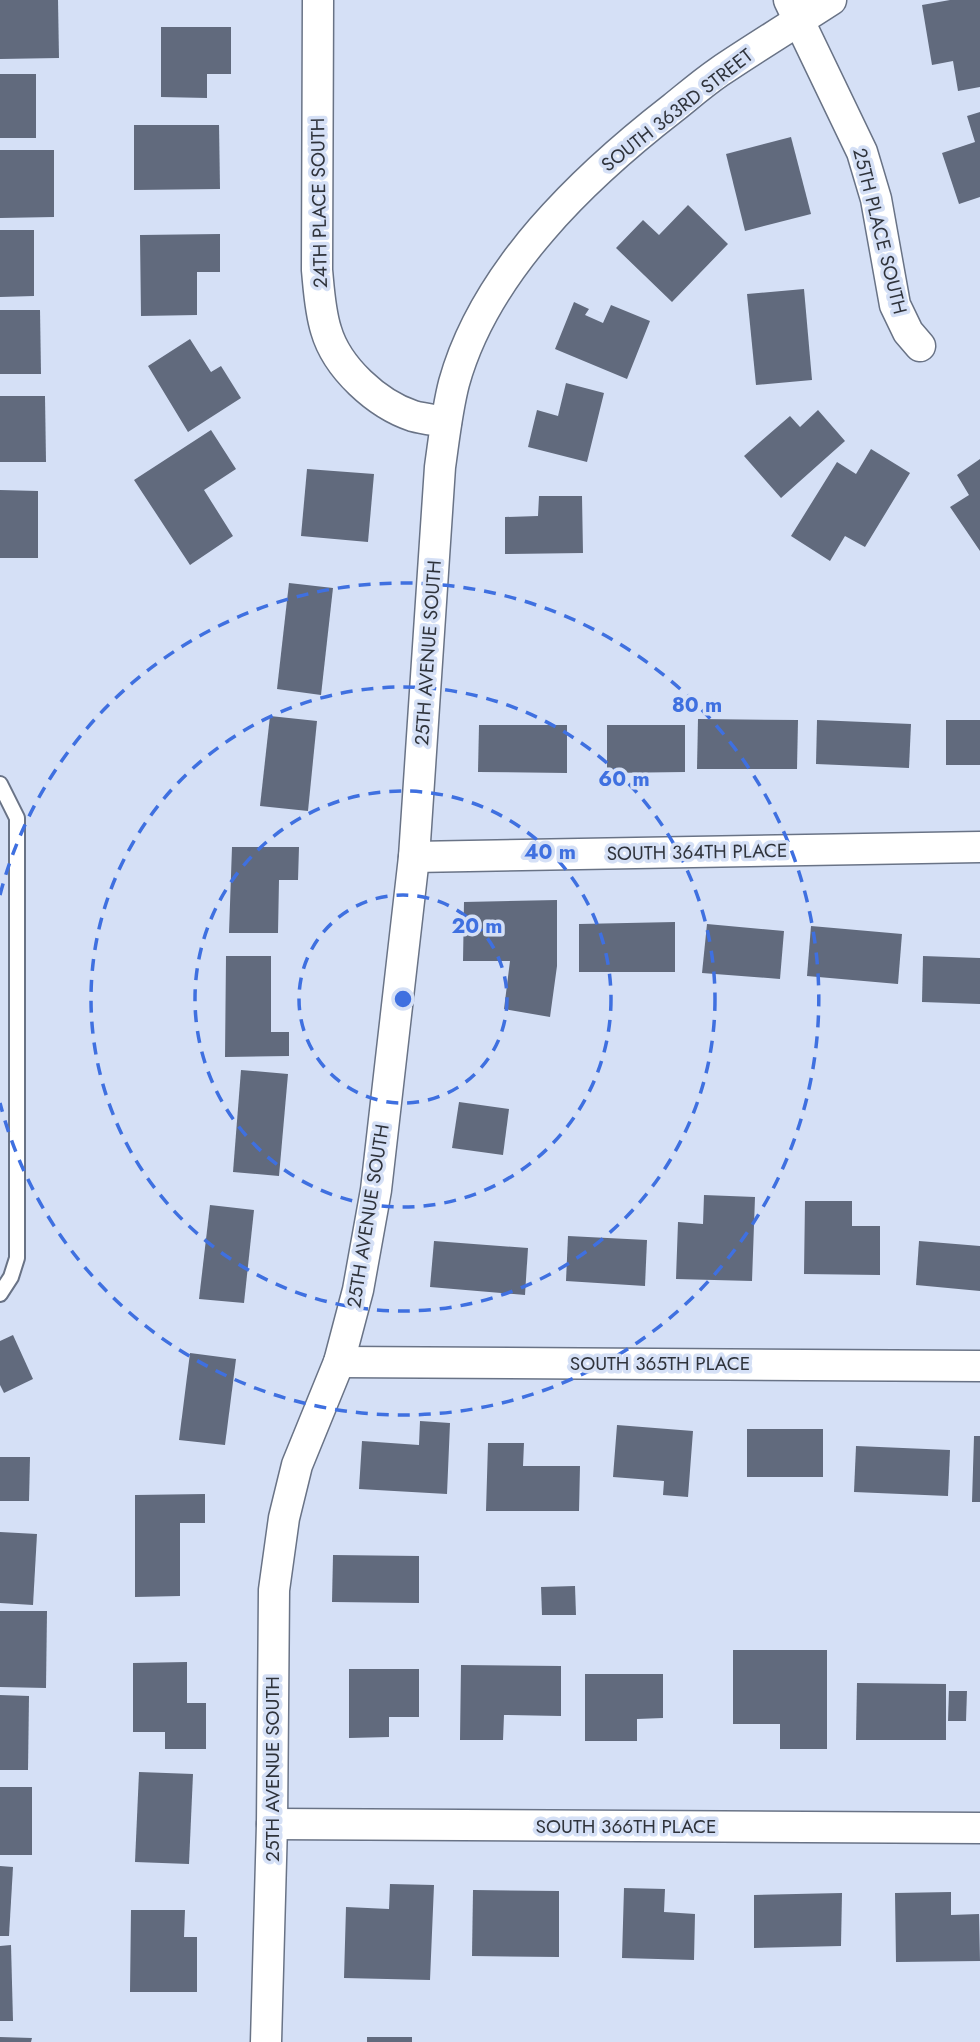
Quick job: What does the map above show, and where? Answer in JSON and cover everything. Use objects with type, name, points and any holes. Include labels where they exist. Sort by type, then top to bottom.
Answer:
[{"type":"street","name":"24TH PLACE SOUTH","points":[[318,0],[317,271],[320,304],[327,333],[338,357],[370,392],[413,416],[446,422]]},
{"type":"street","name":"SOUTH 363RD STREET","points":[[446,422],[454,382],[470,340],[495,294],[519,256],[566,202],[651,125],[794,11],[831,0]]},
{"type":"street","name":"25TH PLACE SOUTH","points":[[794,11],[862,152],[876,199],[895,305],[908,332],[920,346]]},
{"type":"street","name":"25TH AVENUE SOUTH","points":[[266,2042],[272,1824],[274,1590],[282,1530],[298,1465],[339,1362],[358,1290],[376,1190],[414,857],[440,467],[446,422]]},
{"type":"street","name":"SOUTH 364TH PLACE","points":[[414,857],[980,847]]},
{"type":"street","name":"SOUTH 365TH PLACE","points":[[339,1362],[980,1366]]},
{"type":"street","name":"SOUTH 366TH PLACE","points":[[272,1824],[980,1828]]},
{"type":"lane","points":[[0,784],[17,818],[17,1258],[11,1277],[0,1294]]},
{"type":"building","points":[[0,0],[58,0],[59,58],[0,59]]},
{"type":"building","points":[[950,0],[980,0],[980,87],[958,91],[953,61],[932,65],[922,5]]},
{"type":"building","points":[[161,27],[231,27],[231,74],[207,74],[207,98],[161,97]]},
{"type":"building","points":[[0,74],[36,74],[36,138],[0,138]]},
{"type":"building","points":[[980,112],[980,197],[959,204],[942,153],[975,142],[967,116]]},
{"type":"building","points":[[134,125],[219,125],[220,189],[134,190]]},
{"type":"building","points":[[791,137],[811,214],[745,231],[726,154]]},
{"type":"building","points":[[0,150],[54,150],[54,217],[0,218]]},
{"type":"building","points":[[688,205],[728,244],[672,302],[616,248],[643,220],[659,235]]},
{"type":"building","points":[[0,230],[34,230],[34,296],[0,297]]},
{"type":"building","points":[[220,234],[220,272],[197,272],[197,315],[141,316],[140,235]]},
{"type":"building","points":[[804,289],[812,380],[756,385],[747,294]]},
{"type":"building","points":[[574,302],[589,309],[585,315],[603,323],[611,305],[650,321],[627,379],[555,349]]},
{"type":"building","points":[[0,310],[40,310],[41,374],[0,374]]},
{"type":"building","points":[[190,339],[211,372],[221,366],[241,398],[188,432],[148,366]]},
{"type":"building","points":[[566,383],[604,393],[587,462],[528,447],[537,410],[558,416]]},
{"type":"building","points":[[0,396],[45,396],[46,462],[0,462]]},
{"type":"building","points":[[818,410],[845,441],[781,498],[744,456],[790,416],[800,427]]},
{"type":"building","points":[[211,430],[236,469],[204,490],[233,536],[190,565],[134,480]]},
{"type":"building","points":[[871,449],[910,473],[865,547],[845,536],[830,561],[791,536],[837,462],[856,474]]},
{"type":"building","points":[[980,459],[980,551],[950,507],[969,495],[957,475]]},
{"type":"building","points":[[307,469],[374,474],[368,542],[301,536]]},
{"type":"building","points":[[0,490],[38,491],[38,558],[0,558]]},
{"type":"building","points":[[539,496],[582,496],[583,553],[505,554],[505,517],[538,516]]},
{"type":"building","points":[[289,583],[333,588],[321,695],[277,689]]},
{"type":"building","points":[[270,716],[317,721],[308,811],[260,806]]},
{"type":"building","points":[[698,719],[798,720],[797,769],[697,769]]},
{"type":"building","points":[[817,720],[911,724],[909,768],[816,764]]},
{"type":"building","points":[[946,720],[980,720],[980,765],[946,765]]},
{"type":"building","points":[[479,725],[567,725],[567,773],[478,772]]},
{"type":"building","points":[[607,725],[685,725],[685,772],[607,773]]},
{"type":"building","points":[[232,847],[299,847],[298,880],[279,880],[278,933],[229,933]]},
{"type":"building","points":[[557,900],[557,966],[550,1017],[504,1009],[510,961],[463,961],[464,902]]},
{"type":"building","points":[[675,922],[675,972],[579,972],[579,924]]},
{"type":"building","points":[[707,924],[784,931],[780,979],[702,973]]},
{"type":"building","points":[[811,926],[902,934],[898,984],[807,976]]},
{"type":"building","points":[[226,956],[271,956],[271,1032],[289,1032],[289,1056],[225,1057]]},
{"type":"building","points":[[923,956],[980,958],[980,1004],[922,1002]]},
{"type":"building","points":[[241,1070],[288,1074],[279,1176],[233,1172]]},
{"type":"building","points":[[459,1102],[509,1109],[503,1155],[452,1148]]},
{"type":"building","points":[[704,1195],[755,1197],[752,1281],[676,1279],[678,1222],[703,1224]]},
{"type":"building","points":[[805,1201],[852,1201],[852,1226],[880,1226],[880,1275],[804,1274]]},
{"type":"building","points":[[210,1205],[254,1210],[244,1303],[199,1299]]},
{"type":"building","points":[[568,1236],[647,1240],[645,1286],[566,1281]]},
{"type":"building","points":[[434,1241],[528,1248],[525,1295],[430,1287]]},
{"type":"building","points":[[919,1241],[980,1246],[980,1291],[916,1285]]},
{"type":"building","points":[[13,1335],[33,1379],[4,1393],[0,1385],[0,1341]]},
{"type":"building","points":[[190,1353],[236,1359],[225,1445],[179,1440]]},
{"type":"building","points":[[420,1421],[450,1423],[447,1494],[359,1489],[362,1441],[419,1445]]},
{"type":"building","points":[[617,1425],[693,1431],[688,1497],[663,1495],[664,1481],[613,1477]]},
{"type":"building","points":[[747,1429],[823,1429],[823,1477],[747,1477]]},
{"type":"building","points":[[974,1436],[980,1436],[980,1502],[972,1502]]},
{"type":"building","points":[[488,1443],[524,1443],[523,1466],[580,1466],[579,1511],[486,1511]]},
{"type":"building","points":[[856,1446],[950,1450],[948,1496],[854,1492]]},
{"type":"building","points":[[0,1457],[30,1457],[29,1501],[0,1501]]},
{"type":"building","points":[[205,1494],[205,1523],[180,1523],[180,1596],[135,1597],[135,1495]]},
{"type":"building","points":[[0,1532],[37,1534],[33,1605],[0,1603]]},
{"type":"building","points":[[333,1555],[419,1556],[419,1603],[332,1602]]},
{"type":"building","points":[[575,1586],[576,1615],[542,1615],[541,1587]]},
{"type":"building","points":[[0,1611],[47,1611],[46,1688],[0,1687]]},
{"type":"building","points":[[733,1650],[827,1650],[827,1749],[780,1749],[780,1724],[733,1724]]},
{"type":"building","points":[[187,1662],[187,1703],[206,1703],[206,1749],[165,1749],[165,1732],[133,1732],[133,1663]]},
{"type":"building","points":[[461,1665],[561,1666],[561,1716],[504,1715],[503,1740],[460,1740]]},
{"type":"building","points":[[349,1669],[419,1669],[419,1717],[389,1717],[389,1737],[349,1738]]},
{"type":"building","points":[[585,1674],[663,1674],[663,1718],[637,1719],[637,1741],[585,1741]]},
{"type":"building","points":[[857,1683],[946,1684],[946,1740],[856,1740]]},
{"type":"building","points":[[949,1691],[967,1691],[966,1721],[948,1721]]},
{"type":"building","points":[[0,1695],[29,1696],[28,1770],[0,1770]]},
{"type":"building","points":[[139,1772],[193,1774],[189,1864],[135,1862]]},
{"type":"building","points":[[0,1787],[32,1787],[32,1855],[0,1855]]},
{"type":"building","points":[[0,1866],[13,1867],[9,1936],[0,1936]]},
{"type":"building","points":[[390,1884],[434,1885],[430,1980],[344,1978],[346,1907],[389,1909]]},
{"type":"building","points":[[624,1888],[665,1889],[664,1912],[695,1914],[694,1960],[622,1958]]},
{"type":"building","points":[[473,1890],[559,1891],[559,1957],[472,1956]]},
{"type":"building","points":[[951,1892],[951,1915],[979,1914],[980,1961],[896,1962],[895,1893]]},
{"type":"building","points":[[842,1893],[841,1946],[754,1948],[754,1895]]},
{"type":"building","points":[[131,1910],[185,1910],[184,1937],[197,1937],[197,1992],[130,1992]]},
{"type":"building","points":[[11,1945],[13,2021],[0,2021],[0,1946]]},
{"type":"building","points":[[0,2037],[32,2038],[31,2042],[0,2042]]},
{"type":"building","points":[[367,2037],[412,2037],[412,2042],[367,2042]]}]
